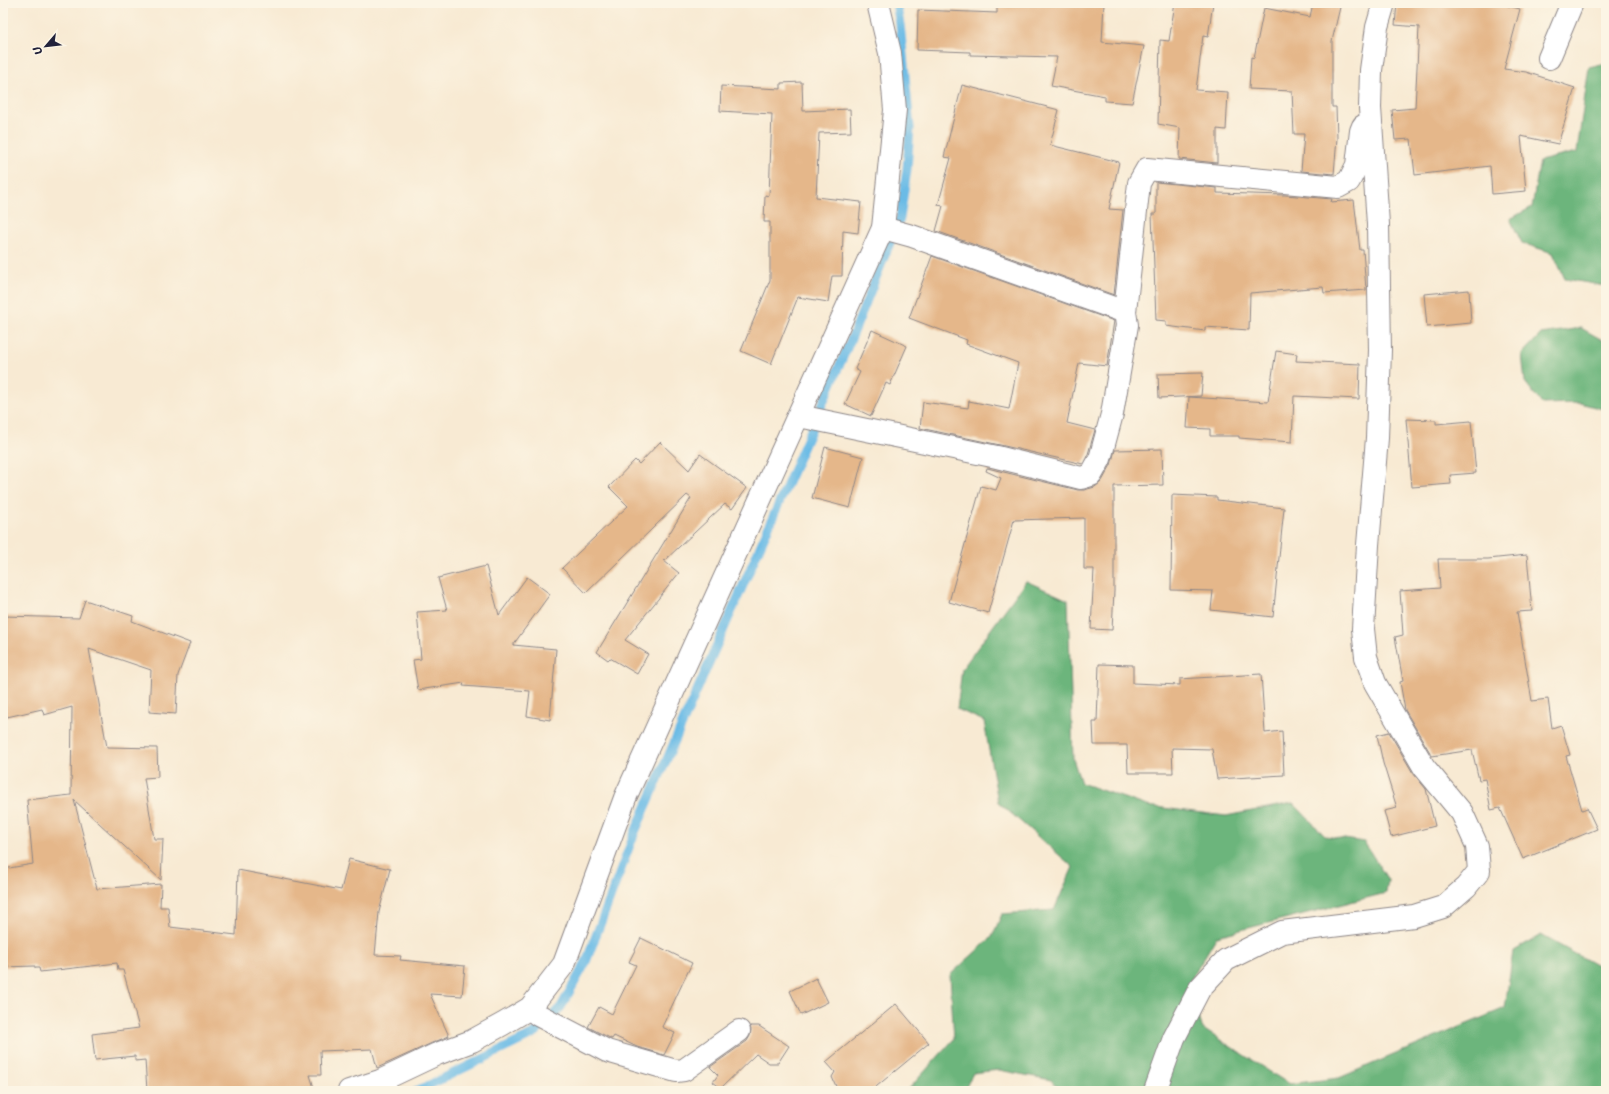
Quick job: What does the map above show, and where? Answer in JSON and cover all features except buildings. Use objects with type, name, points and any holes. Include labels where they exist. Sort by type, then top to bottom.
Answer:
[{"type":"street","points":[[541,1016],[564,964],[625,798],[804,417],[887,229],[895,110],[890,53],[878,3]]},
{"type":"street","points":[[1155,1091],[1174,1038],[1200,988],[1226,960],[1282,932],[1414,916],[1443,908],[1466,887],[1479,871],[1477,846],[1462,813],[1424,766],[1375,683],[1366,657],[1363,629],[1377,438],[1380,350],[1378,224],[1370,108],[1371,70],[1377,27],[1384,3]]},
{"type":"street","points":[[1549,58],[1572,3]]},
{"type":"street","points":[[804,417],[997,457],[1081,478],[1091,475],[1100,459],[1112,414],[1127,325],[1125,312],[1139,182],[1147,169],[1338,187],[1349,181],[1356,166],[1361,131],[1370,108]]},
{"type":"street","points":[[887,229],[912,236],[1125,312]]},
{"type":"street","points":[[349,1091],[380,1081],[504,1024],[541,1016],[607,1051],[676,1071],[684,1070],[739,1032]]},
{"type":"green space","points":[[1606,63],[1606,286],[1565,279],[1553,253],[1522,243],[1510,219],[1532,207],[1540,161],[1577,152],[1589,67]]},
{"type":"green space","points":[[1581,328],[1606,342],[1606,410],[1580,403],[1542,404],[1525,382],[1522,354],[1541,334]]},
{"type":"green space","points":[[1026,581],[1068,600],[1073,759],[1081,783],[1147,806],[1226,816],[1293,803],[1325,836],[1364,842],[1388,880],[1386,893],[1217,936],[1186,988],[1203,1029],[1289,1084],[1339,1078],[1505,1008],[1513,951],[1541,935],[1606,971],[1606,1091],[1061,1091],[1051,1080],[999,1070],[973,1073],[964,1091],[907,1091],[954,1039],[950,975],[992,937],[1002,914],[1054,910],[1073,867],[998,802],[984,721],[957,709],[962,669]]},
{"type":"waterway","points":[[417,1091],[534,1034],[561,1007],[586,962],[635,832],[854,332],[900,218],[907,169],[910,128],[900,24],[896,3]]}]
